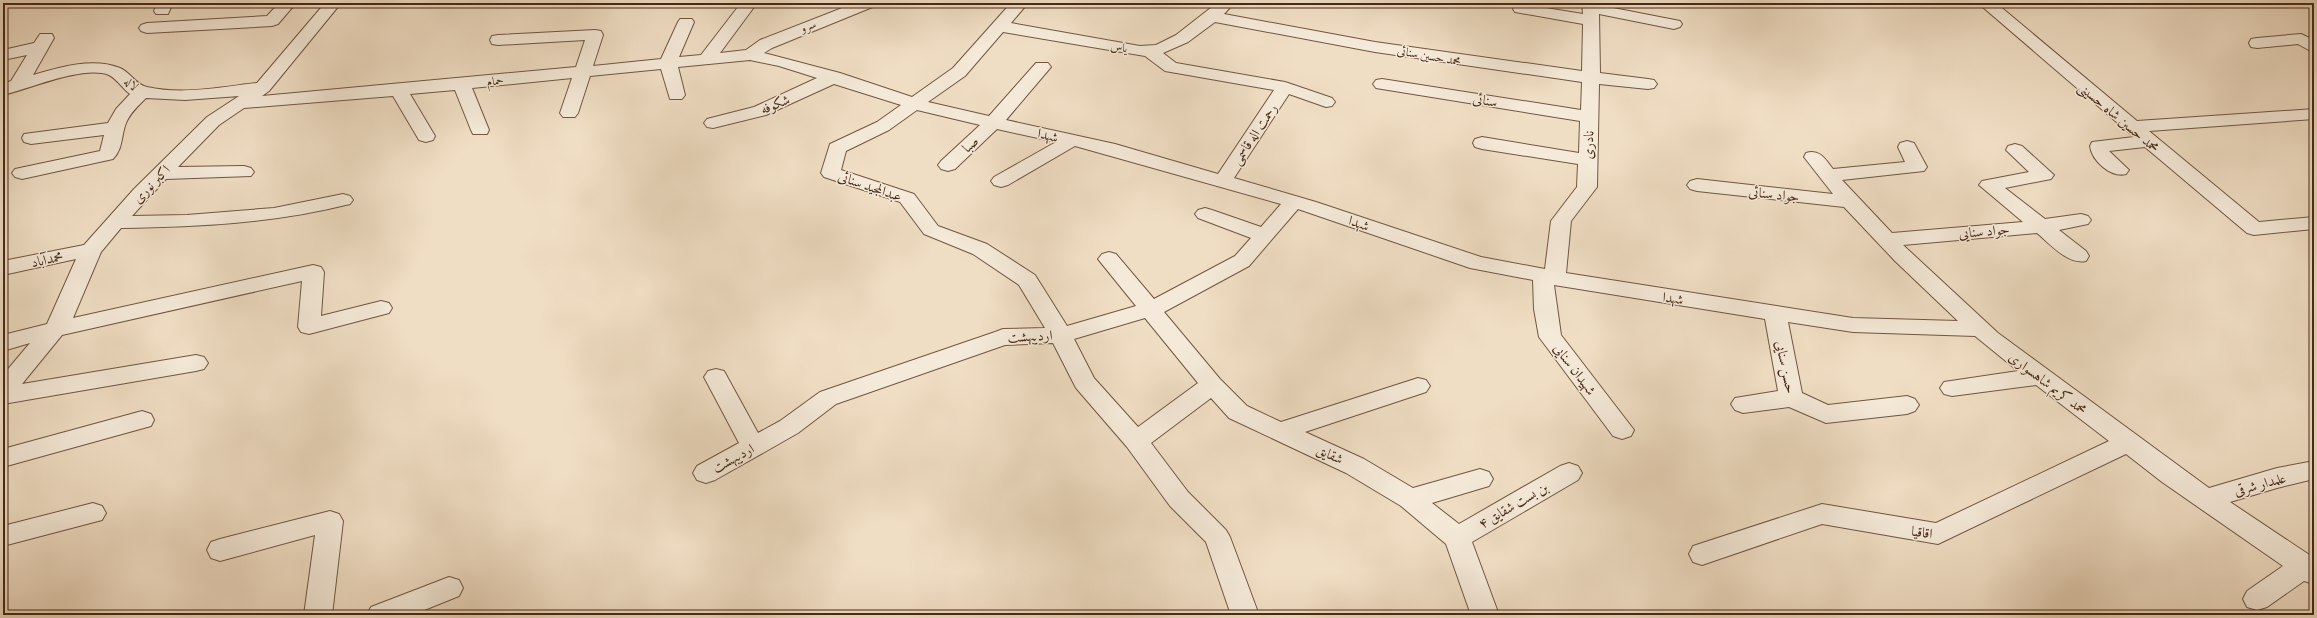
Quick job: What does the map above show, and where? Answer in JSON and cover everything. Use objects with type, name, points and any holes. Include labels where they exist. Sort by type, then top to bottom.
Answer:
[{"type":"street","points":[[147,28],[272,21],[288,3]]},
{"type":"street","name":"اکبر نوری","points":[[3,391],[60,323],[91,250],[161,173],[213,122],[263,87],[333,3]]},
{"type":"street","points":[[707,59],[749,3]]},
{"type":"street","name":"سرو","points":[[750,55],[766,44],[869,3]]},
{"type":"street","points":[[915,104],[959,72],[1020,3]]},
{"type":"street","name":"یاس","points":[[998,27],[1033,29],[1080,40],[1150,52],[1170,46],[1212,16],[1226,3]]},
{"type":"street","name":"محمد حسین شاه حسینی","points":[[1986,3],[2131,127],[2254,229],[2314,223]]},
{"type":"street","points":[[1520,9],[1590,10],[1674,24]]},
{"type":"street","name":"نادری","points":[[1549,277],[1561,221],[1587,187],[1590,10]]},
{"type":"street","name":"محمد حسین سنائی","points":[[1212,16],[1271,29],[1464,62],[1648,84]]},
{"type":"street","points":[[676,95],[668,62],[686,22]]},
{"type":"street","points":[[498,40],[595,35],[569,113]]},
{"type":"street","points":[[2257,43],[2310,42]]},
{"type":"street","points":[[3,55],[44,43],[11,88]]},
{"type":"street","points":[[1150,52],[1171,67],[1285,88],[1326,102]]},
{"type":"street","name":"حمام","points":[[240,103],[399,90],[750,55]]},
{"type":"street","name":"شهدا","points":[[750,55],[783,62],[834,77],[915,104],[1108,148],[1294,202],[1478,263],[1610,288],[1853,325],[1980,329]]},
{"type":"street","name":"صبا","points":[[948,165],[993,123],[1042,67]]},
{"type":"street","name":"لاله","points":[[11,88],[56,74],[93,69],[111,70],[118,73],[126,83],[142,92],[185,94],[263,87]]},
{"type":"street","name":"شکوفه","points":[[713,123],[760,111],[834,77]]},
{"type":"street","points":[[461,84],[480,130]]},
{"type":"street","name":"سنائی","points":[[1382,84],[1589,117]]},
{"type":"street","name":"رحمت اله قاسمی","points":[[1223,181],[1285,88]]},
{"type":"street","points":[[399,90],[426,136]]},
{"type":"street","points":[[22,173],[106,155],[110,152],[115,128],[123,112],[142,92]]},
{"type":"street","name":"عبدالمجید سنائی","points":[[915,104],[884,126],[837,148],[830,173],[907,198],[931,230],[980,249],[1026,280],[1062,335]]},
{"type":"street","points":[[2131,127],[2314,114]]},
{"type":"street","points":[[31,138],[115,128]]},
{"type":"street","points":[[1001,180],[1073,140]]},
{"type":"street","points":[[2119,170],[2100,153],[2099,146],[2148,141]]},
{"type":"street","points":[[1482,143],[1588,160]]},
{"type":"street","points":[[1828,176],[1917,167],[1907,147]]},
{"type":"street","points":[[2015,150],[2044,175],[1989,185],[2043,226],[2079,256]]},
{"type":"street","name":"محمد کریم شاهسواری","points":[[1813,157],[1850,202],[1886,240],[1980,329],[2128,442],[2206,499],[2309,570]]},
{"type":"street","points":[[161,173],[244,172]]},
{"type":"street","name":"جواد سنائی","points":[[1697,185],[1850,202]]},
{"type":"street","points":[[115,222],[187,221],[274,214],[343,200]]},
{"type":"street","name":"اردیبهشت","points":[[706,473],[789,427],[828,398],[1003,337],[1062,335],[1152,309],[1242,261],[1294,202]]},
{"type":"street","points":[[1205,214],[1264,235]]},
{"type":"street","name":"جواد سنایی","points":[[1886,240],[2043,226],[2081,220]]},
{"type":"street","name":"محمدآباد","points":[[3,268],[91,250]]},
{"type":"street","name":"شقایق","points":[[1109,258],[1152,309],[1212,385],[1238,412],[1355,466],[1410,499],[1457,538]]},
{"type":"street","points":[[3,343],[55,329],[313,272],[309,327],[381,308]]},
{"type":"street","name":"شهيدان سنايی","points":[[1549,277],[1545,309],[1550,336],[1622,430]]},
{"type":"street","name":"حسن سنايی","points":[[1775,313],[1791,398],[1826,414],[1907,405]]},
{"type":"street","points":[[1062,335],[1084,382],[1136,442],[1179,499],[1217,537],[1245,615]]},
{"type":"street","points":[[3,396],[196,363]]},
{"type":"street","points":[[1952,388],[2040,376]]},
{"type":"street","points":[[716,377],[753,446]]},
{"type":"street","points":[[1136,442],[1212,385]]},
{"type":"street","points":[[1281,431],[1418,386]]},
{"type":"street","points":[[1743,404],[1791,398]]},
{"type":"street","points":[[3,458],[142,420]]},
{"type":"street","name":"اقاقیا","points":[[1702,554],[1770,530],[1822,514],[1938,534],[2128,442]]},
{"type":"street","name":"علمدار شرقی","points":[[2206,499],[2314,470]]},
{"type":"street","name":"بن بست شقایق ۴","points":[[1457,538],[1569,473]]},
{"type":"street","points":[[1410,499],[1480,479]]},
{"type":"street","points":[[3,536],[93,513]]},
{"type":"street","points":[[220,550],[330,521],[318,615]]},
{"type":"street","points":[[1457,538],[1485,615]]},
{"type":"street","points":[[2258,599],[2309,570]]},
{"type":"street","points":[[381,615],[449,588]]}]
